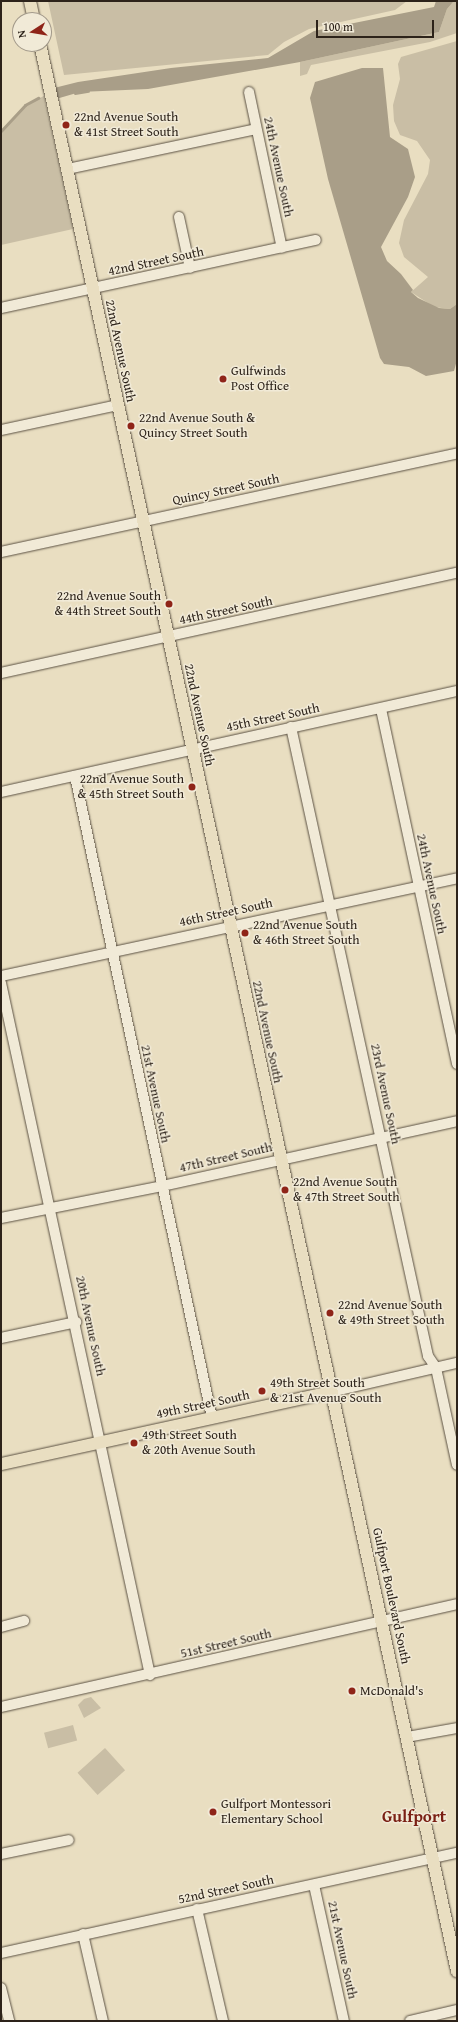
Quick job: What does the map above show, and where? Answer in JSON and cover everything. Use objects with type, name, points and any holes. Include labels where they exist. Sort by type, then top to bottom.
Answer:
[{"type":"main road","points":[[30,1],[32,12]]},
{"type":"main road","name":"22nd Avenue South","points":[[42,52],[331,1392]]},
{"type":"main road","name":"49th Street South","points":[[1,1464],[331,1392]]},
{"type":"main road","name":"Gulfport Boulevard South","points":[[331,1392],[382,1620],[457,1971]]},
{"type":"street","name":"24th Avenue South","points":[[249,92],[282,248]]},
{"type":"street","points":[[67,169],[256,129]]},
{"type":"street","points":[[179,217],[190,268]]},
{"type":"street","name":"42nd Street South","points":[[1,308],[316,240]]},
{"type":"street","points":[[1,430],[118,405]]},
{"type":"street","name":"Quincy Street South","points":[[1,552],[457,453]]},
{"type":"street","name":"44th Street South","points":[[1,673],[457,573]]},
{"type":"street","name":"45th Street South","points":[[1,792],[457,691]]},
{"type":"street","name":"24th Avenue South","points":[[381,709],[457,1064]]},
{"type":"street","name":"23rd Avenue South","points":[[291,727],[428,1356],[436,1368],[457,1465]]},
{"type":"street","name":"21st Avenue South","points":[[75,776],[212,1418]]},
{"type":"street","name":"46th Street South","points":[[1,976],[230,925],[457,878]]},
{"type":"street","name":"20th Avenue South","points":[[1,983],[102,1442],[150,1675]]},
{"type":"street","name":"47th Street South","points":[[1,1218],[51,1206],[162,1186],[457,1120]]},
{"type":"street","points":[[1,1338],[76,1322]]},
{"type":"street","name":"49th Street South","points":[[331,1392],[457,1363]]},
{"type":"street","name":"51st Street South","points":[[1,1707],[150,1675],[382,1620],[457,1604]]},
{"type":"street","points":[[1,1627],[24,1621]]},
{"type":"street","points":[[407,1738],[457,1728]]},
{"type":"street","points":[[1,1854],[69,1840]]},
{"type":"street","name":"52nd Street South","points":[[1,1953],[457,1853]]},
{"type":"street","name":"21st Avenue South","points":[[314,1885],[344,2021]]},
{"type":"street","points":[[197,1909],[223,2021]]},
{"type":"street","points":[[83,1934],[103,2021]]},
{"type":"street","points":[[1,1988],[9,2021]]},
{"type":"street","points":[[410,2021],[457,2010]]},
{"type":"shaded area","points":[[48,1],[407,1],[395,10],[309,29],[284,42],[268,55],[64,75],[52,20],[52,12],[50,12]]},
{"type":"shaded area","points":[[436,1],[454,1],[447,9],[439,32],[300,62],[148,89],[80,92],[56,99],[54,88],[78,82],[171,68],[268,58],[314,31],[434,7]]},
{"type":"shaded area","points":[[454,1],[457,1],[457,33],[430,42],[311,65],[307,74],[300,76],[300,62],[439,32],[447,9]]},
{"type":"shaded area","points":[[457,41],[457,304],[450,309],[434,307],[411,292],[428,277],[404,257],[399,243],[404,220],[428,174],[430,160],[417,141],[400,135],[394,121],[393,105],[400,79],[398,64],[401,57]]},
{"type":"shaded area","points":[[362,68],[383,68],[390,137],[408,149],[415,177],[408,197],[381,247],[387,261],[401,274],[413,290],[411,292],[418,298],[439,308],[450,309],[457,304],[457,360],[454,371],[426,376],[409,367],[384,364],[380,358],[328,179],[310,98],[315,82]]},
{"type":"shaded area","points":[[44,96],[73,229],[1,245],[1,131],[25,105]]},
{"type":"shaded area","points":[[91,1697],[101,1708],[84,1718],[78,1705],[84,1699]]},
{"type":"shaded area","points":[[73,1725],[77,1740],[48,1748],[44,1733]]},
{"type":"shaded area","points":[[105,1748],[125,1770],[98,1795],[78,1773]]},
{"type":"waterway","points":[[75,93],[88,91]]},
{"type":"waterway","points":[[1,131],[25,105],[38,98]]},
{"type":"place","name":"22nd Avenue South & 41st Street South","points":[[66,125]]},
{"type":"place","name":"Gulfwinds Post Office","points":[[223,379]]},
{"type":"place","name":"22nd Avenue South & Quincy Street South","points":[[131,426]]},
{"type":"place","name":"22nd Avenue South & 44th Street South","points":[[169,604]]},
{"type":"place","name":"22nd Avenue South & 45th Street South","points":[[192,787]]},
{"type":"place","name":"22nd Avenue South & 46th Street South","points":[[245,933]]},
{"type":"place","name":"22nd Avenue South & 47th Street South","points":[[285,1190]]},
{"type":"place","name":"22nd Avenue South & 49th Street South","points":[[330,1313]]},
{"type":"place","name":"49th Street South & 21st Avenue South","points":[[262,1391]]},
{"type":"place","name":"49th Street South & 20th Avenue South","points":[[134,1443]]},
{"type":"place","name":"McDonald's","points":[[352,1691]]},
{"type":"place","name":"Gulfport Montessori Elementary School","points":[[213,1812]]},
{"type":"district","name":"Gulfport","points":[[414,1816]]}]
